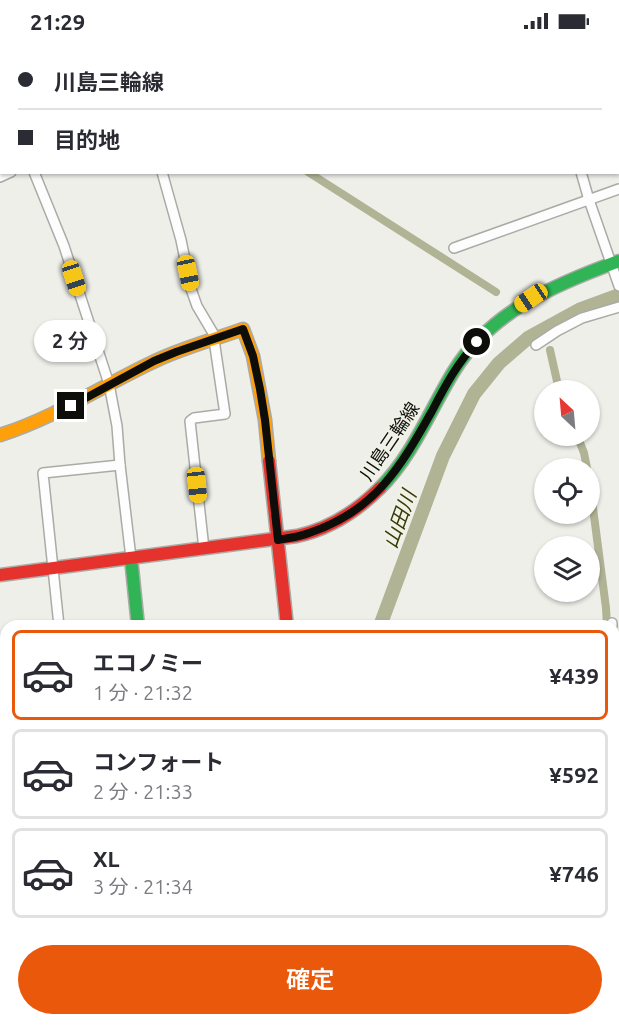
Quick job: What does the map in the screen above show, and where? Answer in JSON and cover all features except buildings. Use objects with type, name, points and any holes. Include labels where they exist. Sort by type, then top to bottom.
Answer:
[{"type":"main road","name":"川島三輪線","points":[[0,575],[278,540],[308,534],[339,521],[362,507],[393,474],[453,374],[467,353],[488,331],[531,298],[557,285],[614,265]]},
{"type":"main road","points":[[1,433],[40,421],[154,361],[243,329],[253,356],[265,420],[286,620]]},
{"type":"main road","points":[[131,558],[137,620]]},
{"type":"street","points":[[35,174],[64,246],[109,384],[117,426],[131,558]]},
{"type":"street","points":[[163,174],[181,240],[191,289],[197,306],[215,339],[225,414],[194,418],[190,421],[204,549]]},
{"type":"street","points":[[582,174],[614,265],[619,286]]},
{"type":"street","points":[[454,248],[619,189]]},
{"type":"street","points":[[536,345],[582,318],[619,307]]},
{"type":"street","points":[[58,620],[43,473],[120,465]]},
{"type":"waterway","points":[[311,174],[496,292]]},
{"type":"waterway","name":"山田川","points":[[382,620],[443,456],[474,394],[499,363],[528,338],[581,309],[619,295]]},
{"type":"waterway","points":[[550,350],[557,380]]},
{"type":"waterway","points":[[581,446],[585,458]]},
{"type":"waterway","points":[[595,524],[607,620]]},
{"type":"traffic: fast","points":[[380,488],[412,447],[454,371],[469,350],[487,332],[506,316],[549,290],[619,261]]},
{"type":"traffic: fast","points":[[131,558],[137,620]]},
{"type":"traffic: slow","points":[[0,435],[59,411],[164,357],[243,329],[253,356],[265,420],[269,461]]},
{"type":"traffic: jam","points":[[269,461],[286,620]]},
{"type":"traffic: jam","points":[[0,575],[297,536],[320,529],[342,518],[380,488]]},
{"type":"route","points":[[71,406],[154,361],[243,329],[253,356],[260,389],[278,540],[308,534],[339,521],[362,507],[380,490],[409,450],[453,374],[477,342]]}]
